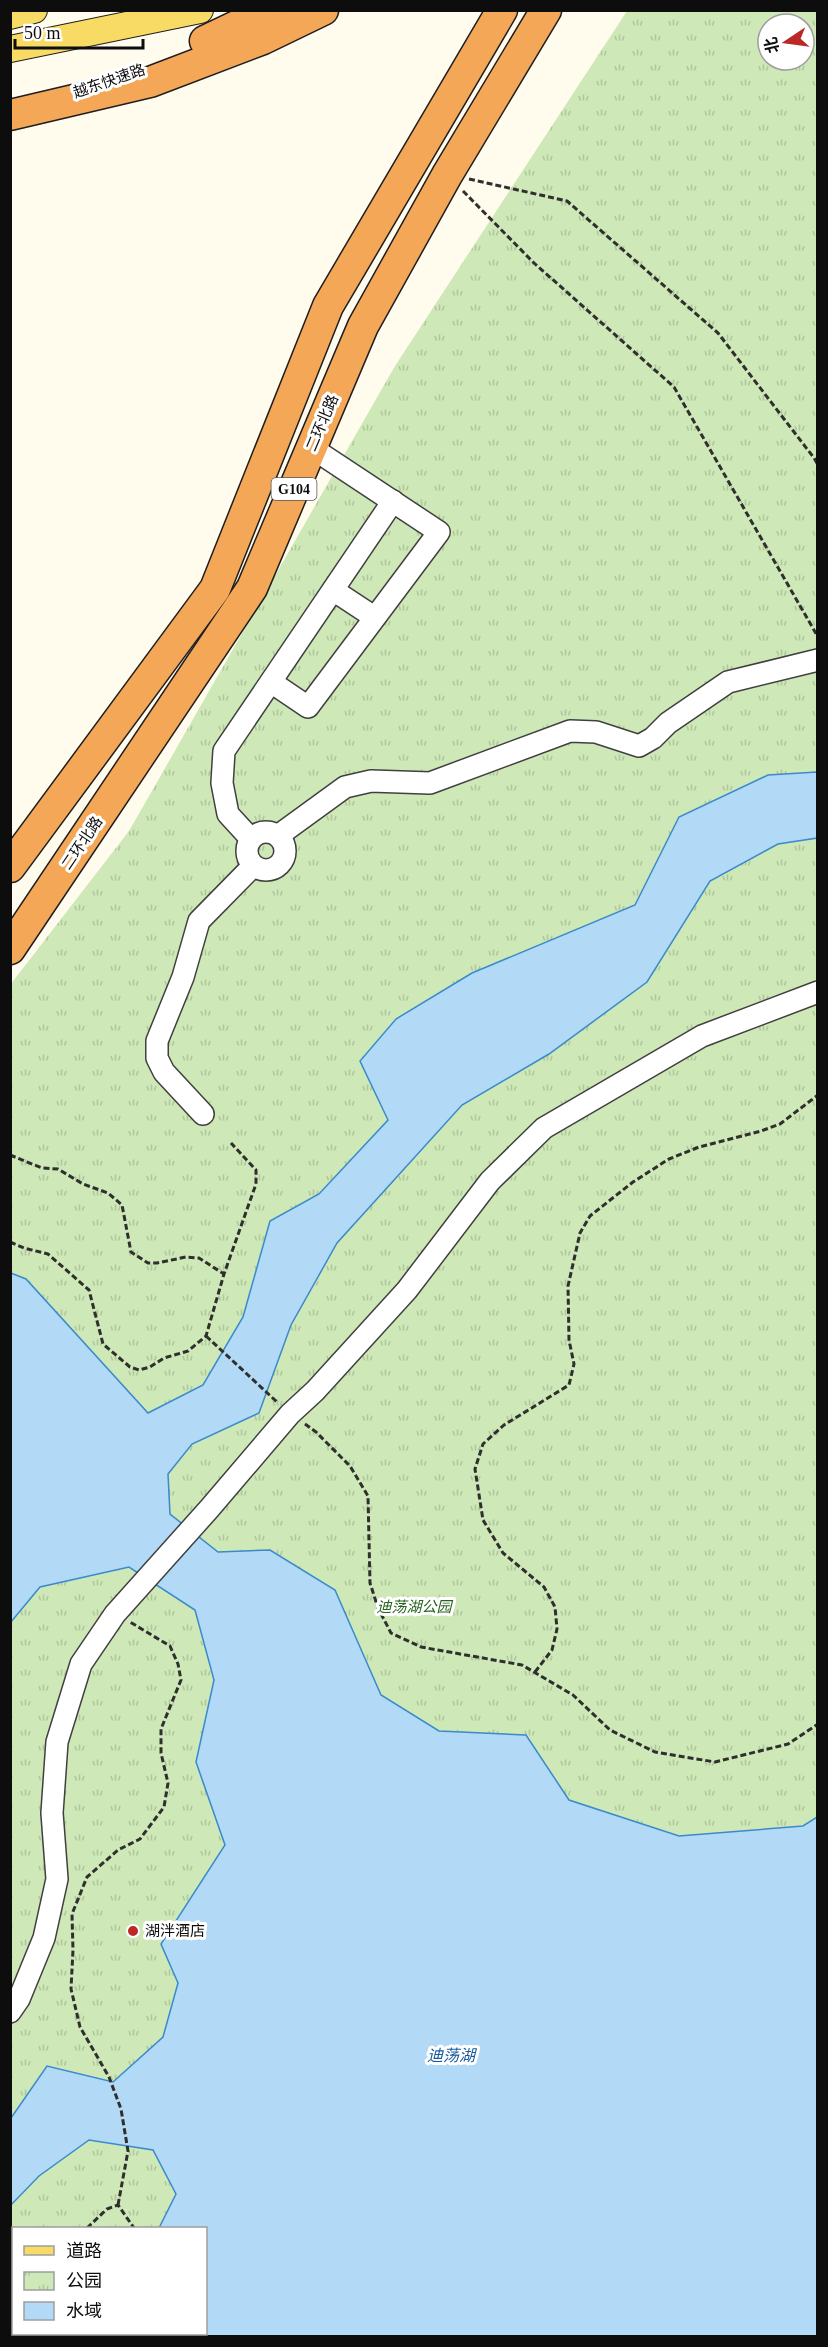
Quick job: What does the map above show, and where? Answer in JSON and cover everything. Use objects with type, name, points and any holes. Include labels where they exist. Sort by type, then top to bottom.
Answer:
[{"type":"highway","name":"越东快速路","points":[[10,115],[152,66],[270,10]]},
{"type":"highway","points":[[10,115],[150,82],[263,39],[323,10]]},
{"type":"highway","name":"G104","points":[[10,867],[214,589],[328,306],[502,10]]},
{"type":"highway","name":"二环北路","points":[[10,950],[252,588],[363,326],[447,175],[546,10]]},
{"type":"main road","points":[[10,15],[34,10]]},
{"type":"main road","points":[[10,50],[200,10]]},
{"type":"lane","points":[[270,682],[308,707],[440,532],[312,448]]},
{"type":"lane","points":[[250,838],[228,814],[222,783],[224,751],[393,501]]},
{"type":"lane","points":[[333,590],[374,617]]},
{"type":"lane","points":[[279,835],[345,787],[371,781],[430,783],[570,731],[596,732],[639,746],[654,738],[668,723],[728,682],[818,660]]},
{"type":"lane","points":[[264,830],[279,835],[286,848],[282,864],[268,871],[253,866],[246,853],[250,838],[264,830]]},
{"type":"lane","points":[[203,1114],[164,1072],[157,1058],[157,1041],[183,977],[199,921],[253,866]]},
{"type":"lane","points":[[10,2012],[19,1999],[44,1938],[57,1879],[52,1813],[57,1742],[81,1664],[116,1614],[290,1414],[315,1391],[407,1290],[490,1181],[544,1128],[702,1036],[818,992]]},
{"type":"path","points":[[447,175],[567,201],[718,333],[818,465]]},
{"type":"path","points":[[447,175],[534,262],[674,387],[818,637]]},
{"type":"path","points":[[535,1672],[552,1650],[557,1629],[555,1607],[544,1587],[503,1553],[483,1520],[475,1469],[483,1444],[504,1425],[568,1385],[574,1364],[569,1340],[568,1286],[580,1233],[590,1216],[633,1182],[669,1159],[699,1147],[780,1124],[818,1095]]},
{"type":"path","points":[[10,1242],[48,1254],[89,1290],[103,1344],[130,1367],[139,1370],[150,1367],[164,1358],[188,1351],[206,1336],[224,1274],[256,1184],[256,1170],[231,1143]]},
{"type":"path","points":[[10,1155],[42,1168],[58,1169],[83,1184],[108,1193],[122,1205],[131,1252],[148,1263],[186,1257],[199,1258],[224,1274]]},
{"type":"path","points":[[206,1336],[290,1414],[316,1432],[350,1466],[368,1496],[370,1583],[378,1608],[391,1633],[421,1647],[522,1665],[573,1695],[610,1730],[655,1752],[715,1762],[788,1744],[818,1724]]},
{"type":"path","points":[[116,1614],[170,1646],[178,1664],[181,1680],[161,1729],[160,1753],[168,1783],[164,1807],[140,1839],[118,1850],[87,1877],[72,1914],[71,1989],[80,2027],[109,2077],[122,2109],[128,2151],[118,2205],[134,2227]]},
{"type":"path","points":[[89,2227],[107,2209],[118,2205]]},
{"type":"green space","name":"迪荡湖公园","points":[[627,11],[817,11],[817,2336],[11,2336],[10,985],[129,831],[395,366]]},
{"type":"water","name":"迪荡湖","points":[[817,772],[817,838],[778,844],[710,881],[647,982],[549,1054],[462,1105],[337,1243],[291,1325],[259,1413],[192,1444],[168,1474],[170,1514],[218,1552],[270,1550],[335,1590],[381,1695],[439,1731],[526,1735],[569,1800],[679,1836],[803,1826],[817,1817],[817,2336],[96,2336],[207,2335],[207,2227],[160,2227],[176,2194],[153,2150],[89,2140],[39,2176],[11,2205],[11,2118],[47,2066],[113,2082],[163,2037],[178,1983],[161,1944],[225,1845],[196,1762],[214,1680],[195,1610],[129,1567],[40,1587],[11,1622],[11,1273],[26,1279],[148,1413],[203,1385],[243,1317],[270,1221],[319,1194],[388,1120],[360,1061],[396,1019],[472,973],[635,905],[679,817],[768,775]]},
{"type":"place","name":"湖泮酒店","points":[[133,1931]]}]
